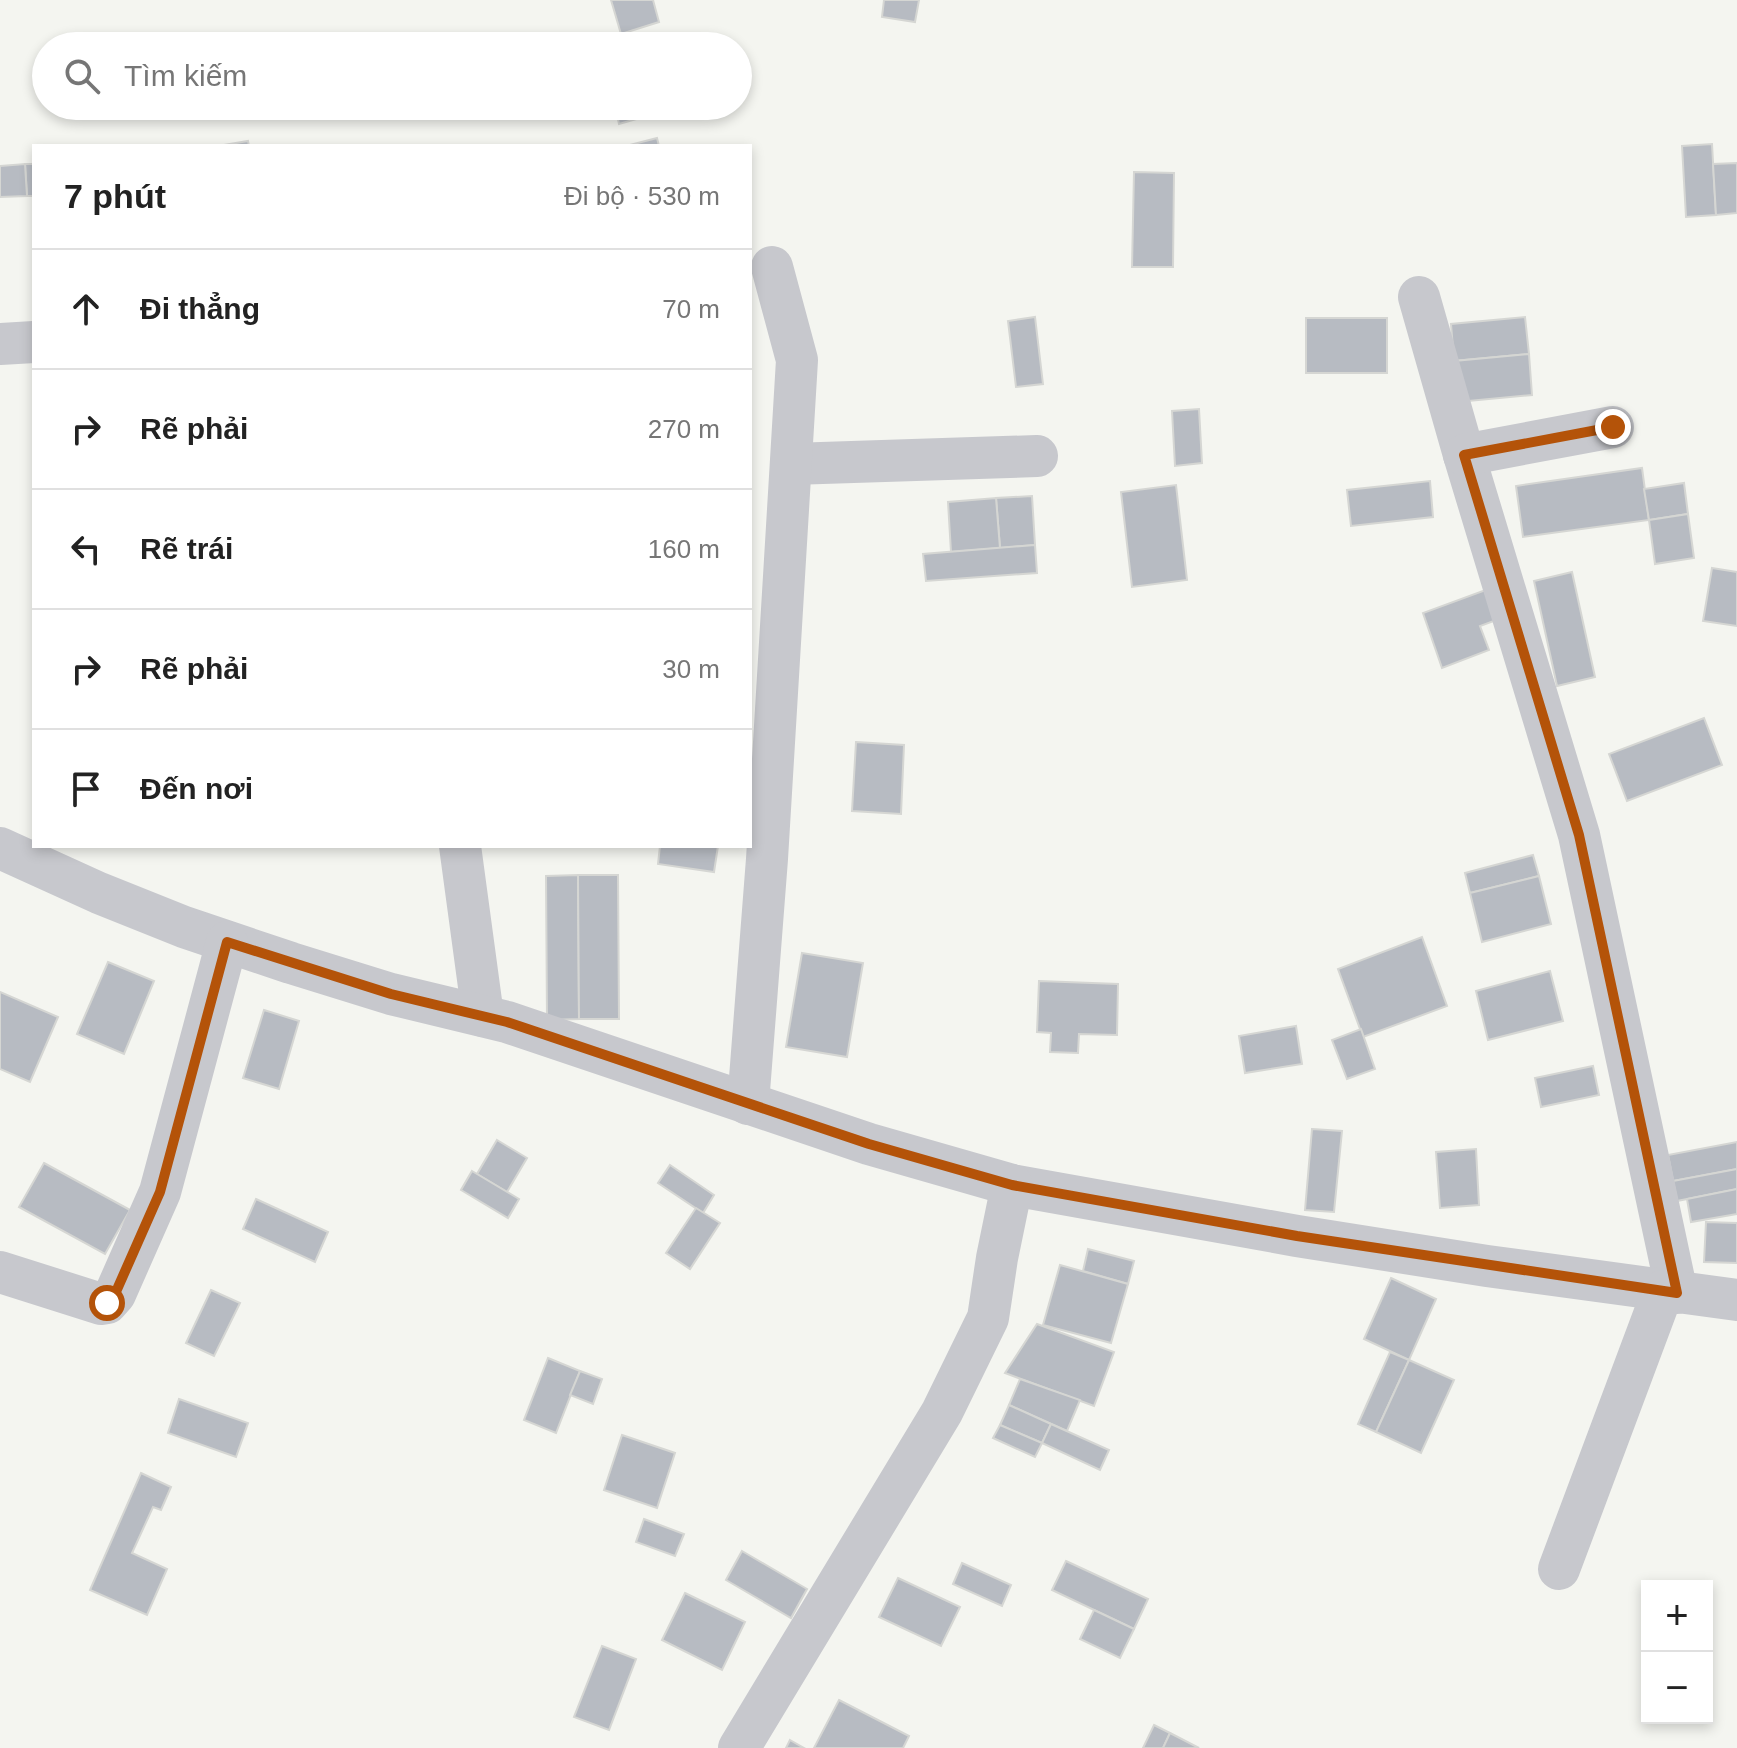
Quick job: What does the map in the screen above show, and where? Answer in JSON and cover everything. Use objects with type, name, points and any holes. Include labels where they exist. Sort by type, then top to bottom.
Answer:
[{"type":"street","points":[[748,1104],[797,360],[772,267]]},
{"type":"street","points":[[1419,297],[1579,835],[1670,1292],[1559,1569]]},
{"type":"street","points":[[0,344],[32,342]]},
{"type":"street","points":[[1464,455],[1613,427]]},
{"type":"street","points":[[791,464],[1037,456]]},
{"type":"street","points":[[0,848],[99,893],[227,942],[391,994],[483,1016],[869,1144],[1012,1185],[1297,1236],[1737,1300]]},
{"type":"street","points":[[460,848],[483,1016]]},
{"type":"street","points":[[0,1272],[101,1304],[107,1303],[115,1294],[160,1192],[227,942]]},
{"type":"street","points":[[739,1748],[942,1412],[988,1318],[1012,1185]]},
{"type":"building","points":[[611,0],[653,0],[659,22],[620,32]]},
{"type":"building","points":[[884,0],[919,0],[915,22],[882,17]]},
{"type":"building","points":[[657,138],[658,144],[634,144]]},
{"type":"building","points":[[1712,144],[1716,215],[1686,217],[1682,146]]},
{"type":"building","points":[[1737,163],[1737,213],[1716,215],[1713,164]]},
{"type":"building","points":[[25,164],[32,164],[32,196],[27,196]]},
{"type":"building","points":[[25,164],[27,196],[0,197],[0,166]]},
{"type":"building","points":[[1134,172],[1174,173],[1173,267],[1132,267]]},
{"type":"building","points":[[1035,317],[1043,384],[1016,387],[1008,321]]},
{"type":"building","points":[[1525,317],[1529,354],[1454,361],[1451,324]]},
{"type":"building","points":[[1306,318],[1387,318],[1387,373],[1306,373]]},
{"type":"building","points":[[1529,354],[1532,395],[1458,402],[1454,361]]},
{"type":"building","points":[[1199,409],[1202,463],[1175,466],[1172,411]]},
{"type":"building","points":[[1642,468],[1649,520],[1523,537],[1516,486]]},
{"type":"building","points":[[1430,481],[1433,517],[1351,526],[1347,490]]},
{"type":"building","points":[[1684,483],[1688,514],[1649,520],[1644,489]]},
{"type":"building","points":[[1176,485],[1187,580],[1132,587],[1121,492]]},
{"type":"building","points":[[1032,496],[1035,545],[1000,548],[996,498]]},
{"type":"building","points":[[996,498],[1000,548],[951,552],[948,502]]},
{"type":"building","points":[[1688,514],[1694,558],[1655,564],[1649,520]]},
{"type":"building","points":[[1035,545],[1037,573],[926,581],[923,554]]},
{"type":"building","points":[[1712,568],[1737,572],[1737,626],[1703,621]]},
{"type":"building","points":[[1572,572],[1595,677],[1557,686],[1534,581]]},
{"type":"building","points":[[1491,588],[1502,618],[1480,626],[1489,650],[1442,668],[1423,613]]},
{"type":"building","points":[[1704,718],[1722,765],[1627,801],[1609,754]]},
{"type":"building","points":[[856,742],[904,745],[901,814],[852,811]]},
{"type":"building","points":[[660,848],[718,848],[714,872],[658,864]]},
{"type":"building","points":[[1533,855],[1539,876],[1470,893],[1465,873]]},
{"type":"building","points":[[578,875],[579,1019],[547,1020],[546,876]]},
{"type":"building","points":[[578,875],[618,875],[619,1019],[579,1019]]},
{"type":"building","points":[[1539,876],[1551,924],[1482,942],[1470,893]]},
{"type":"building","points":[[1422,937],[1447,1006],[1363,1037],[1338,969]]},
{"type":"building","points":[[802,953],[863,963],[847,1057],[786,1047]]},
{"type":"building","points":[[108,962],[154,981],[124,1054],[77,1034]]},
{"type":"building","points":[[1550,971],[1563,1021],[1488,1040],[1476,991]]},
{"type":"building","points":[[1039,981],[1118,984],[1117,1035],[1079,1034],[1078,1053],[1050,1052],[1051,1033],[1037,1032]]},
{"type":"building","points":[[0,992],[58,1017],[30,1082],[0,1069]]},
{"type":"building","points":[[264,1010],[299,1021],[279,1089],[243,1078]]},
{"type":"building","points":[[1296,1026],[1302,1064],[1245,1073],[1239,1036]]},
{"type":"building","points":[[1361,1029],[1375,1069],[1347,1079],[1332,1040]]},
{"type":"building","points":[[1593,1066],[1599,1095],[1541,1107],[1535,1078]]},
{"type":"building","points":[[1312,1129],[1342,1131],[1334,1212],[1305,1210]]},
{"type":"building","points":[[497,1140],[527,1158],[507,1192],[477,1174]]},
{"type":"building","points":[[1737,1142],[1737,1169],[1673,1181],[1668,1155]]},
{"type":"building","points":[[1476,1149],[1479,1205],[1440,1208],[1436,1152]]},
{"type":"building","points":[[44,1163],[130,1210],[105,1254],[19,1207]]},
{"type":"building","points":[[670,1165],[714,1195],[703,1213],[658,1183]]},
{"type":"building","points":[[1737,1169],[1737,1189],[1677,1201],[1673,1181]]},
{"type":"building","points":[[472,1171],[519,1199],[508,1218],[461,1190]]},
{"type":"building","points":[[1737,1189],[1737,1214],[1691,1222],[1687,1199]]},
{"type":"building","points":[[256,1199],[328,1232],[315,1262],[243,1229]]},
{"type":"building","points":[[696,1208],[720,1223],[690,1269],[666,1253]]},
{"type":"building","points":[[1706,1222],[1737,1223],[1737,1263],[1704,1262]]},
{"type":"building","points":[[1088,1249],[1134,1261],[1128,1284],[1083,1271]]},
{"type":"building","points":[[1060,1265],[1128,1284],[1111,1343],[1043,1325]]},
{"type":"building","points":[[1391,1278],[1436,1299],[1409,1360],[1364,1339]]},
{"type":"building","points":[[211,1290],[240,1303],[214,1356],[186,1343]]},
{"type":"building","points":[[1037,1324],[1114,1352],[1094,1406],[1005,1373]]},
{"type":"building","points":[[1390,1352],[1409,1360],[1376,1432],[1358,1424]]},
{"type":"building","points":[[548,1358],[580,1371],[556,1433],[524,1420]]},
{"type":"building","points":[[1409,1360],[1454,1380],[1421,1453],[1376,1432]]},
{"type":"building","points":[[580,1371],[602,1379],[593,1404],[570,1395]]},
{"type":"building","points":[[1020,1379],[1080,1400],[1067,1431],[1009,1405]]},
{"type":"building","points":[[179,1399],[248,1423],[236,1457],[168,1433]]},
{"type":"building","points":[[1009,1405],[1051,1424],[1042,1443],[1000,1425]]},
{"type":"building","points":[[1051,1424],[1109,1450],[1100,1470],[1042,1443]]},
{"type":"building","points":[[1000,1425],[1042,1443],[1035,1457],[993,1438]]},
{"type":"building","points":[[622,1435],[675,1453],[657,1508],[604,1490]]},
{"type":"building","points":[[141,1473],[171,1487],[161,1510],[153,1507],[132,1553],[167,1569],[147,1615],[90,1590]]},
{"type":"building","points":[[644,1519],[684,1534],[675,1556],[636,1542]]},
{"type":"building","points":[[742,1551],[807,1589],[791,1618],[726,1580]]},
{"type":"building","points":[[1066,1561],[1148,1599],[1134,1629],[1052,1590]]},
{"type":"building","points":[[962,1563],[1011,1585],[1002,1606],[953,1584]]},
{"type":"building","points":[[898,1578],[960,1607],[941,1646],[879,1617]]},
{"type":"building","points":[[685,1593],[745,1622],[722,1670],[662,1640]]},
{"type":"building","points":[[1094,1610],[1134,1629],[1120,1658],[1080,1639]]},
{"type":"building","points":[[602,1646],[636,1659],[609,1730],[574,1717]]},
{"type":"building","points":[[839,1700],[909,1736],[903,1748],[814,1748]]},
{"type":"building","points":[[1154,1725],[1170,1733],[1163,1748],[1143,1748]]},
{"type":"building","points":[[1170,1733],[1199,1748],[1163,1748]]},
{"type":"building","points":[[790,1740],[804,1748],[786,1748]]},
{"type":"route","points":[[107,1303],[115,1294],[160,1192],[227,942],[391,994],[507,1022],[869,1144],[1012,1185],[1297,1236],[1677,1293],[1579,835],[1464,455],[1613,427]]}]
